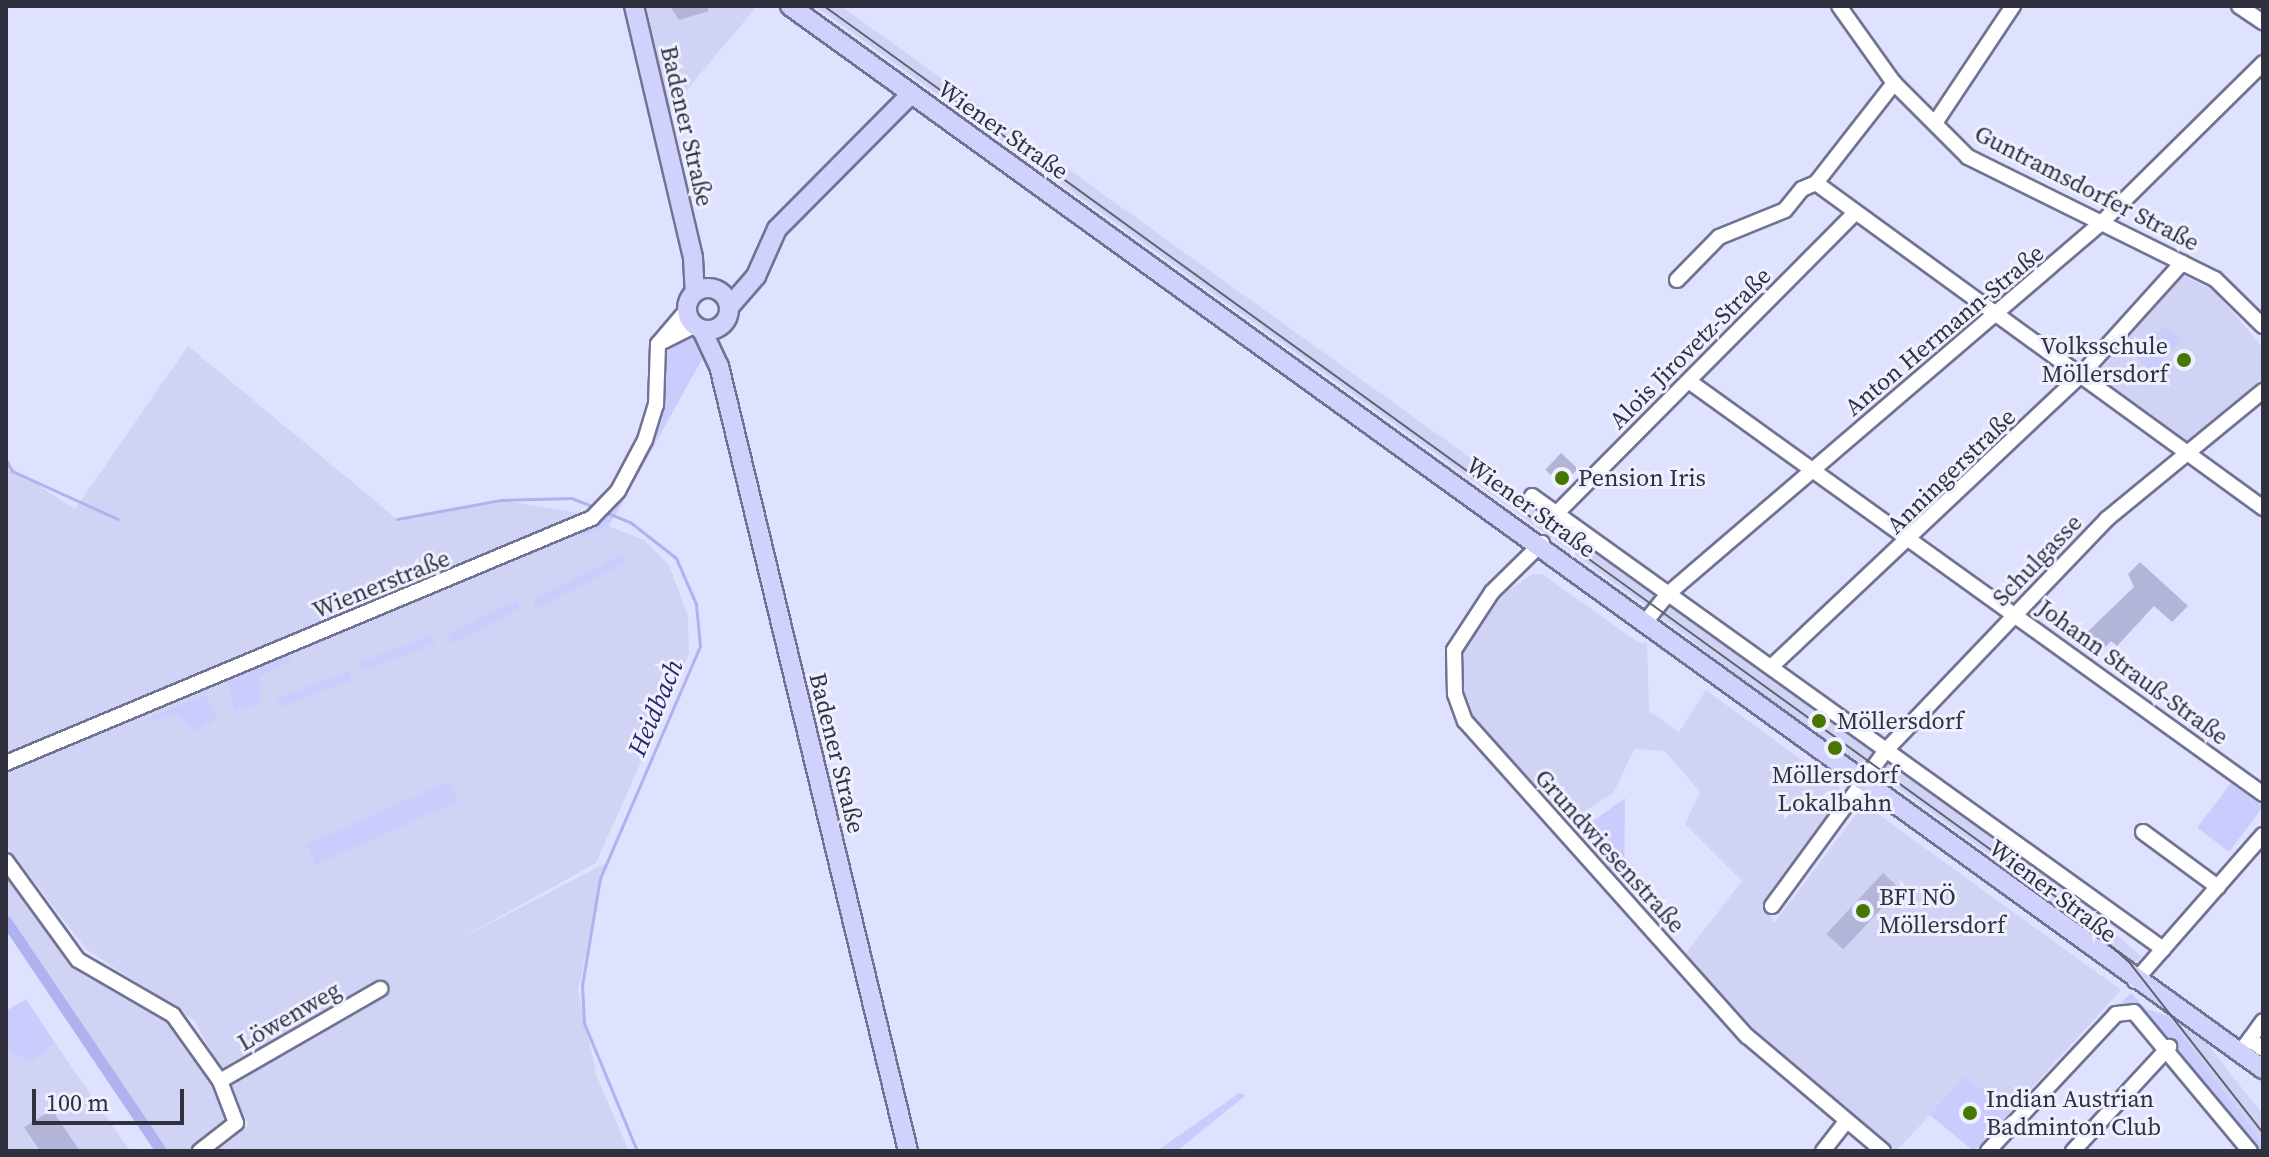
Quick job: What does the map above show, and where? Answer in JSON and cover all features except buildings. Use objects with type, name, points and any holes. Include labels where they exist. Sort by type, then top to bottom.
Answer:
[{"type":"main road","name":"Badener Straße","points":[[634,6],[693,258],[714,294]]},
{"type":"main road","name":"Wiener Straße","points":[[790,6],[1542,543],[2135,981],[2245,1045],[2263,1069]]},
{"type":"main road","points":[[701,323],[714,294],[756,276],[777,229],[911,94]]},
{"type":"main road","points":[[701,323],[714,294]]},
{"type":"main road","name":"Badener Straße","points":[[701,323],[719,366],[908,1151]]},
{"type":"street","name":"Guntramsdorfer Straße","points":[[1839,6],[1894,83],[1968,157],[2182,263],[2233,292],[2263,326]]},
{"type":"street","points":[[1935,123],[2013,6]]},
{"type":"street","points":[[2239,6],[2263,22]]},
{"type":"street","name":"Anton Hermann-Straße","points":[[1646,621],[1669,593],[1995,317],[2101,223],[2263,63]]},
{"type":"street","points":[[1677,280],[1719,237],[1785,210],[1802,189],[1816,183],[1894,83]]},
{"type":"street","points":[[1816,183],[1995,317],[2263,508]]},
{"type":"street","name":"Alois Jirovetz-Straße","points":[[1557,513],[1854,214]]},
{"type":"street","name":"Anningerstraße","points":[[1772,666],[1914,538],[2079,377],[2182,263]]},
{"type":"street","name":"Wienerstraße","points":[[6,763],[592,518],[605,507],[652,424],[658,344],[701,323]]},
{"type":"street","name":"Johann Strauß-Straße","points":[[1690,382],[1914,538],[2263,794]]},
{"type":"street","name":"Schulgasse","points":[[1772,906],[1887,749],[2107,519],[2263,391]]},
{"type":"street","points":[[1532,496],[1887,749],[2016,849],[2163,949]]},
{"type":"street","name":"Grundwiesenstraße","points":[[1542,543],[1492,592],[1459,638],[1452,663],[1465,721],[1747,1036],[1883,1151]]},
{"type":"street","points":[[2143,832],[2218,887]]},
{"type":"street","points":[[2135,981],[2263,835]]},
{"type":"street","points":[[6,861],[78,960],[173,1015],[220,1081],[236,1123],[200,1151]]},
{"type":"street","name":"Löwenweg","points":[[220,1081],[380,989]]},
{"type":"street","points":[[1988,1151],[2116,1014],[2134,1012],[2169,1047],[2250,1151]]},
{"type":"street","points":[[2245,1045],[2263,1021]]},
{"type":"street","name":"Wiener Straße","points":[[2245,1045],[2263,1049]]},
{"type":"street","points":[[2073,1151],[2169,1047]]},
{"type":"street","points":[[1823,1151],[1846,1122]]},
{"type":"shaded area","points":[[643,6],[757,6],[670,110]]},
{"type":"shaded area","points":[[815,6],[841,6],[1872,746],[2067,892],[2142,957],[2128,966],[2055,903],[1865,763],[1857,764],[1772,703],[1663,618]]},
{"type":"shaded area","name":"Volksschule Möllersdorf","points":[[2182,275],[2215,291],[2263,348],[2263,377],[2187,442],[2095,376]]},
{"type":"shaded area","points":[[2165,326],[2181,341],[2152,372],[2136,357]]},
{"type":"shaded area","points":[[688,334],[707,350],[608,526],[582,537],[579,531],[613,508],[646,450],[661,406],[662,355]]},
{"type":"shaded area","points":[[188,346],[397,519],[501,500],[584,514],[582,537],[608,526],[644,540],[669,565],[688,616],[689,654],[596,863],[460,939],[606,863],[578,990],[597,1077],[629,1151],[212,1151],[249,1125],[195,1021],[86,949],[6,845],[6,457],[12,468],[75,509]]},
{"type":"shaded area","points":[[622,555],[626,563],[537,608],[533,600]]},
{"type":"shaded area","points":[[1533,574],[1542,574],[1639,643],[1647,642],[1649,711],[1679,732],[1706,690],[1839,787],[1841,796],[1764,903],[1774,923],[1857,813],[1850,807],[1856,798],[2121,990],[1974,1151],[1930,1115],[1896,1151],[1750,1027],[1683,957],[1742,881],[1685,824],[1700,792],[1665,751],[1634,749],[1614,792],[1565,825],[1471,719],[1460,696],[1462,648],[1492,601]]},
{"type":"shaded area","points":[[517,600],[521,608],[452,643],[448,635]]},
{"type":"shaded area","points":[[432,635],[435,643],[362,671],[359,663]]},
{"type":"shaded area","points":[[288,651],[292,661],[259,677],[260,704],[234,711],[227,678]]},
{"type":"shaded area","points":[[349,671],[352,679],[279,707],[276,699]]},
{"type":"shaded area","points":[[205,695],[217,719],[194,732],[176,714],[138,723]]},
{"type":"shaded area","points":[[449,781],[458,801],[315,865],[306,844]]},
{"type":"shaded area","points":[[2231,783],[2263,807],[2229,852],[2197,828]]},
{"type":"shaded area","points":[[1625,798],[1624,890],[1581,841],[1586,826]]},
{"type":"shaded area","points":[[6,867],[74,967],[170,1019],[236,1123],[191,1151],[168,1151],[6,917]]},
{"type":"shaded area","points":[[2131,993],[2146,1009],[2168,1016],[2263,1143],[2263,1151],[2256,1151],[2137,1007],[2118,1006]]},
{"type":"shaded area","points":[[26,999],[55,1043],[31,1063],[6,1049],[6,1011]]},
{"type":"shaded area","points":[[2168,1016],[2206,1042],[2263,1115],[2263,1143]]},
{"type":"shaded area","points":[[55,1043],[130,1151],[6,1151],[6,1049],[31,1063]]},
{"type":"shaded area","name":"Indian Austrian Badminton Club","points":[[1964,1077],[2011,1111],[1974,1151],[1930,1115]]},
{"type":"shaded area","points":[[1239,1093],[1246,1095],[1177,1151],[1157,1151]]},
{"type":"waterway","name":"Heidbach","points":[[6,460],[12,471],[118,519]]},
{"type":"waterway","name":"Heidbach","points":[[397,519],[501,500],[571,498],[595,507]]},
{"type":"waterway","name":"Heidbach","points":[[605,512],[630,522],[676,558],[696,604],[700,646],[600,878],[582,985],[584,1023],[637,1151]]},
{"type":"waterway","points":[[6,921],[161,1151]]},
{"type":"tram line","points":[[824,6],[2059,899],[2129,962],[2263,1133]]},
{"type":"place","name":"Volksschule Möllersdorf","points":[[2184,360]]},
{"type":"place","name":"Pension Iris","points":[[1562,478]]},
{"type":"place","name":"Möllersdorf","points":[[1819,721]]},
{"type":"place","name":"Möllersdorf Lokalbahn","points":[[1835,748]]},
{"type":"place","name":"BFI NÖ Möllersdorf","points":[[1863,911]]},
{"type":"place","name":"Indian Austrian Badminton Club","points":[[1970,1113]]}]
